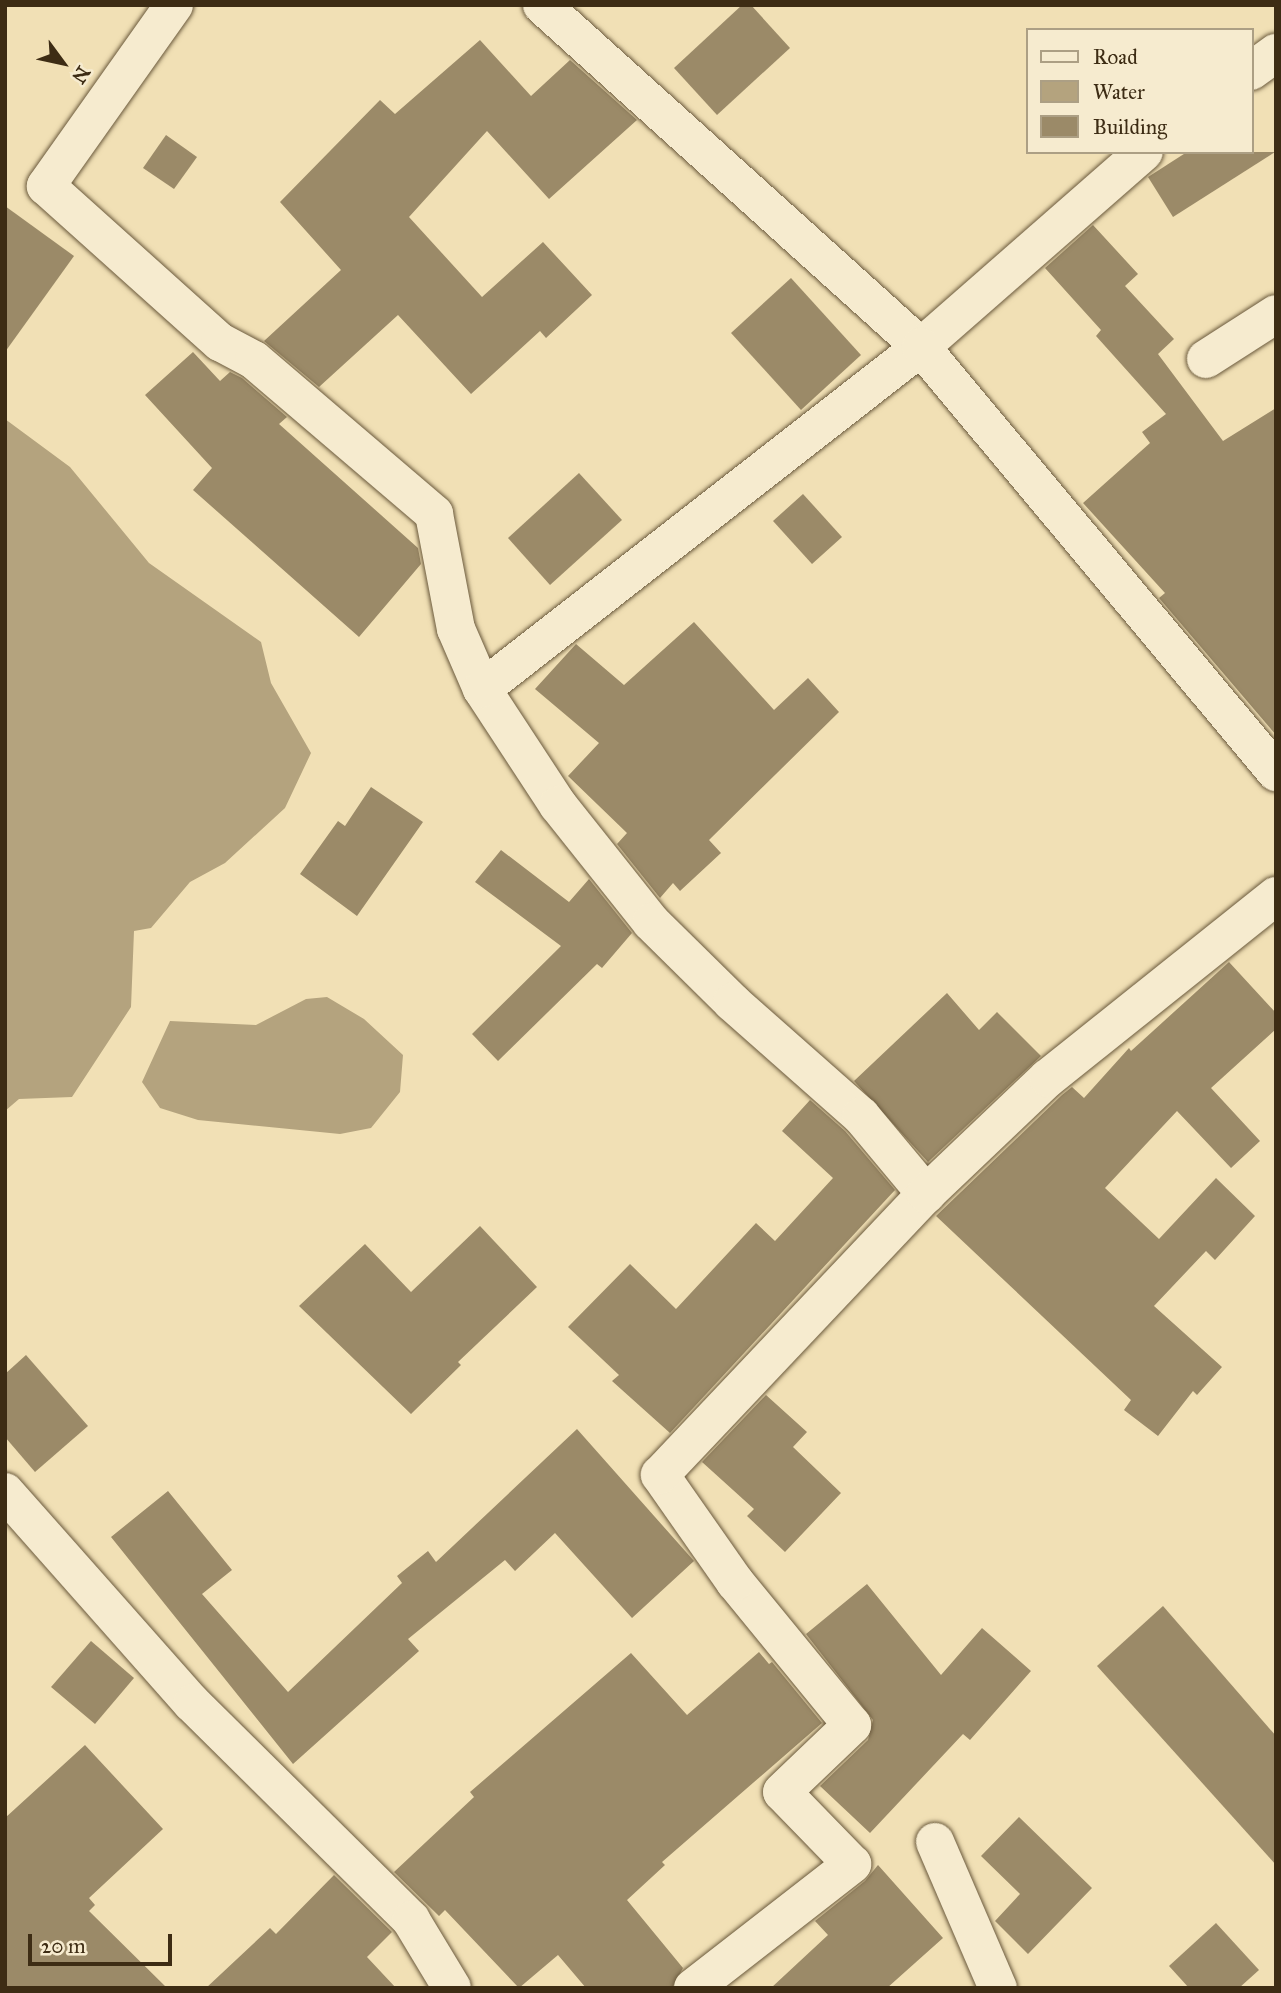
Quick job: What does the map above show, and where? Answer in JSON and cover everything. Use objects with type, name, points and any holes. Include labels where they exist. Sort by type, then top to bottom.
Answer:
[{"type":"street","points":[[174,5],[46,186],[220,342],[254,360],[434,514],[456,629],[482,689],[558,805],[652,922],[732,1002],[861,1116],[926,1194]]},
{"type":"street","points":[[542,5],[920,347],[1276,772]]},
{"type":"street","points":[[1253,70],[1276,53]]},
{"type":"street","points":[[482,689],[920,347],[1142,154]]},
{"type":"street","points":[[1206,359],[1276,314]]},
{"type":"street","points":[[694,1988],[852,1864],[782,1792],[852,1725],[735,1582],[660,1475],[926,1194],[1048,1078],[1276,896]]},
{"type":"street","points":[[5,1492],[192,1703],[411,1920],[452,1988]]},
{"type":"street","points":[[935,1842],[998,1988]]},
{"type":"water","points":[[5,419],[70,467],[149,563],[261,642],[271,683],[311,753],[285,808],[225,863],[190,882],[151,928],[134,931],[131,1007],[72,1097],[19,1099],[5,1111]]},
{"type":"water","points":[[327,997],[364,1019],[403,1055],[400,1092],[371,1128],[340,1134],[198,1120],[160,1108],[142,1082],[170,1021],[256,1025],[306,999]]},
{"type":"building","points":[[742,5],[751,5],[790,48],[717,115],[674,68]]},
{"type":"building","points":[[480,40],[531,96],[570,60],[637,120],[549,199],[487,131],[409,217],[482,297],[543,242],[592,295],[546,338],[540,331],[471,394],[398,315],[319,387],[264,341],[341,270],[280,202],[380,100],[395,114]]},
{"type":"building","points":[[166,135],[197,157],[174,189],[143,168]]},
{"type":"building","points":[[1275,152],[1173,217],[1148,177],[1184,154]]},
{"type":"building","points":[[5,206],[74,256],[5,352]]},
{"type":"building","points":[[1093,225],[1138,274],[1125,286],[1174,339],[1158,354],[1223,441],[1276,408],[1276,735],[1159,598],[1165,593],[1083,503],[1150,443],[1142,432],[1166,414],[1096,336],[1101,330],[1045,268]]},
{"type":"building","points":[[791,278],[861,355],[801,410],[731,333]]},
{"type":"building","points":[[193,352],[220,381],[230,372],[242,378],[287,417],[279,424],[418,548],[421,564],[359,637],[193,490],[212,468],[145,395]]},
{"type":"building","points":[[579,473],[622,520],[550,585],[508,538]]},
{"type":"building","points":[[803,494],[842,537],[812,564],[773,521]]},
{"type":"building","points":[[694,622],[774,710],[808,678],[839,712],[709,840],[721,853],[680,891],[673,883],[660,898],[617,844],[627,833],[568,776],[599,743],[535,689],[576,644],[624,685]]},
{"type":"building","points":[[371,787],[423,822],[357,916],[300,874],[338,821],[345,826]]},
{"type":"building","points":[[501,850],[569,902],[589,879],[632,933],[602,968],[597,964],[498,1061],[472,1034],[561,946],[475,882]]},
{"type":"building","points":[[1229,962],[1276,1013],[1276,1029],[1211,1088],[1260,1141],[1231,1168],[1177,1111],[1105,1188],[1159,1239],[1216,1178],[1255,1216],[1215,1260],[1206,1251],[1154,1306],[1222,1367],[1197,1395],[1193,1391],[1158,1436],[1124,1410],[1131,1400],[936,1216],[1062,1095],[1072,1087],[1084,1098],[1129,1048],[1131,1051]]},
{"type":"building","points":[[947,993],[979,1030],[997,1012],[1041,1056],[928,1162],[854,1081]]},
{"type":"building","points":[[810,1100],[845,1131],[895,1190],[670,1433],[612,1381],[619,1375],[568,1327],[630,1264],[676,1309],[756,1223],[775,1241],[833,1178],[782,1131]]},
{"type":"building","points":[[480,1226],[537,1287],[458,1362],[461,1365],[411,1414],[299,1306],[365,1244],[411,1292]]},
{"type":"building","points":[[26,1355],[88,1426],[35,1472],[5,1437],[5,1374]]},
{"type":"building","points":[[766,1395],[807,1432],[793,1447],[841,1493],[785,1552],[747,1516],[754,1509],[702,1462]]},
{"type":"building","points":[[577,1429],[694,1561],[632,1618],[555,1533],[515,1571],[505,1560],[408,1639],[419,1651],[293,1764],[111,1537],[168,1491],[232,1570],[202,1594],[288,1692],[402,1583],[397,1576],[428,1551],[436,1562]]},
{"type":"building","points":[[867,1584],[941,1675],[982,1628],[1031,1671],[970,1740],[963,1734],[870,1833],[820,1786],[868,1740],[873,1720],[806,1634]]},
{"type":"building","points":[[1163,1606],[1276,1736],[1276,1865],[1097,1666]]},
{"type":"building","points":[[91,1641],[134,1678],[95,1724],[51,1687]]},
{"type":"building","points":[[759,1652],[769,1664],[772,1662],[822,1723],[662,1862],[665,1865],[627,1900],[683,1968],[672,1988],[586,1988],[558,1955],[519,1988],[445,1910],[439,1916],[394,1872],[474,1797],[470,1792],[631,1653],[687,1715]]},
{"type":"building","points":[[85,1745],[163,1829],[89,1898],[95,1905],[89,1911],[167,1988],[5,1988],[5,1818]]},
{"type":"building","points":[[1019,1817],[1092,1888],[1028,1954],[995,1921],[1020,1894],[981,1856]]},
{"type":"building","points":[[878,1865],[943,1938],[887,1988],[771,1988],[828,1935],[815,1921],[865,1881]]},
{"type":"building","points":[[334,1875],[392,1932],[367,1957],[396,1988],[206,1988],[270,1928],[276,1934]]},
{"type":"building","points":[[1216,1923],[1259,1970],[1239,1988],[1189,1988],[1169,1966]]}]
